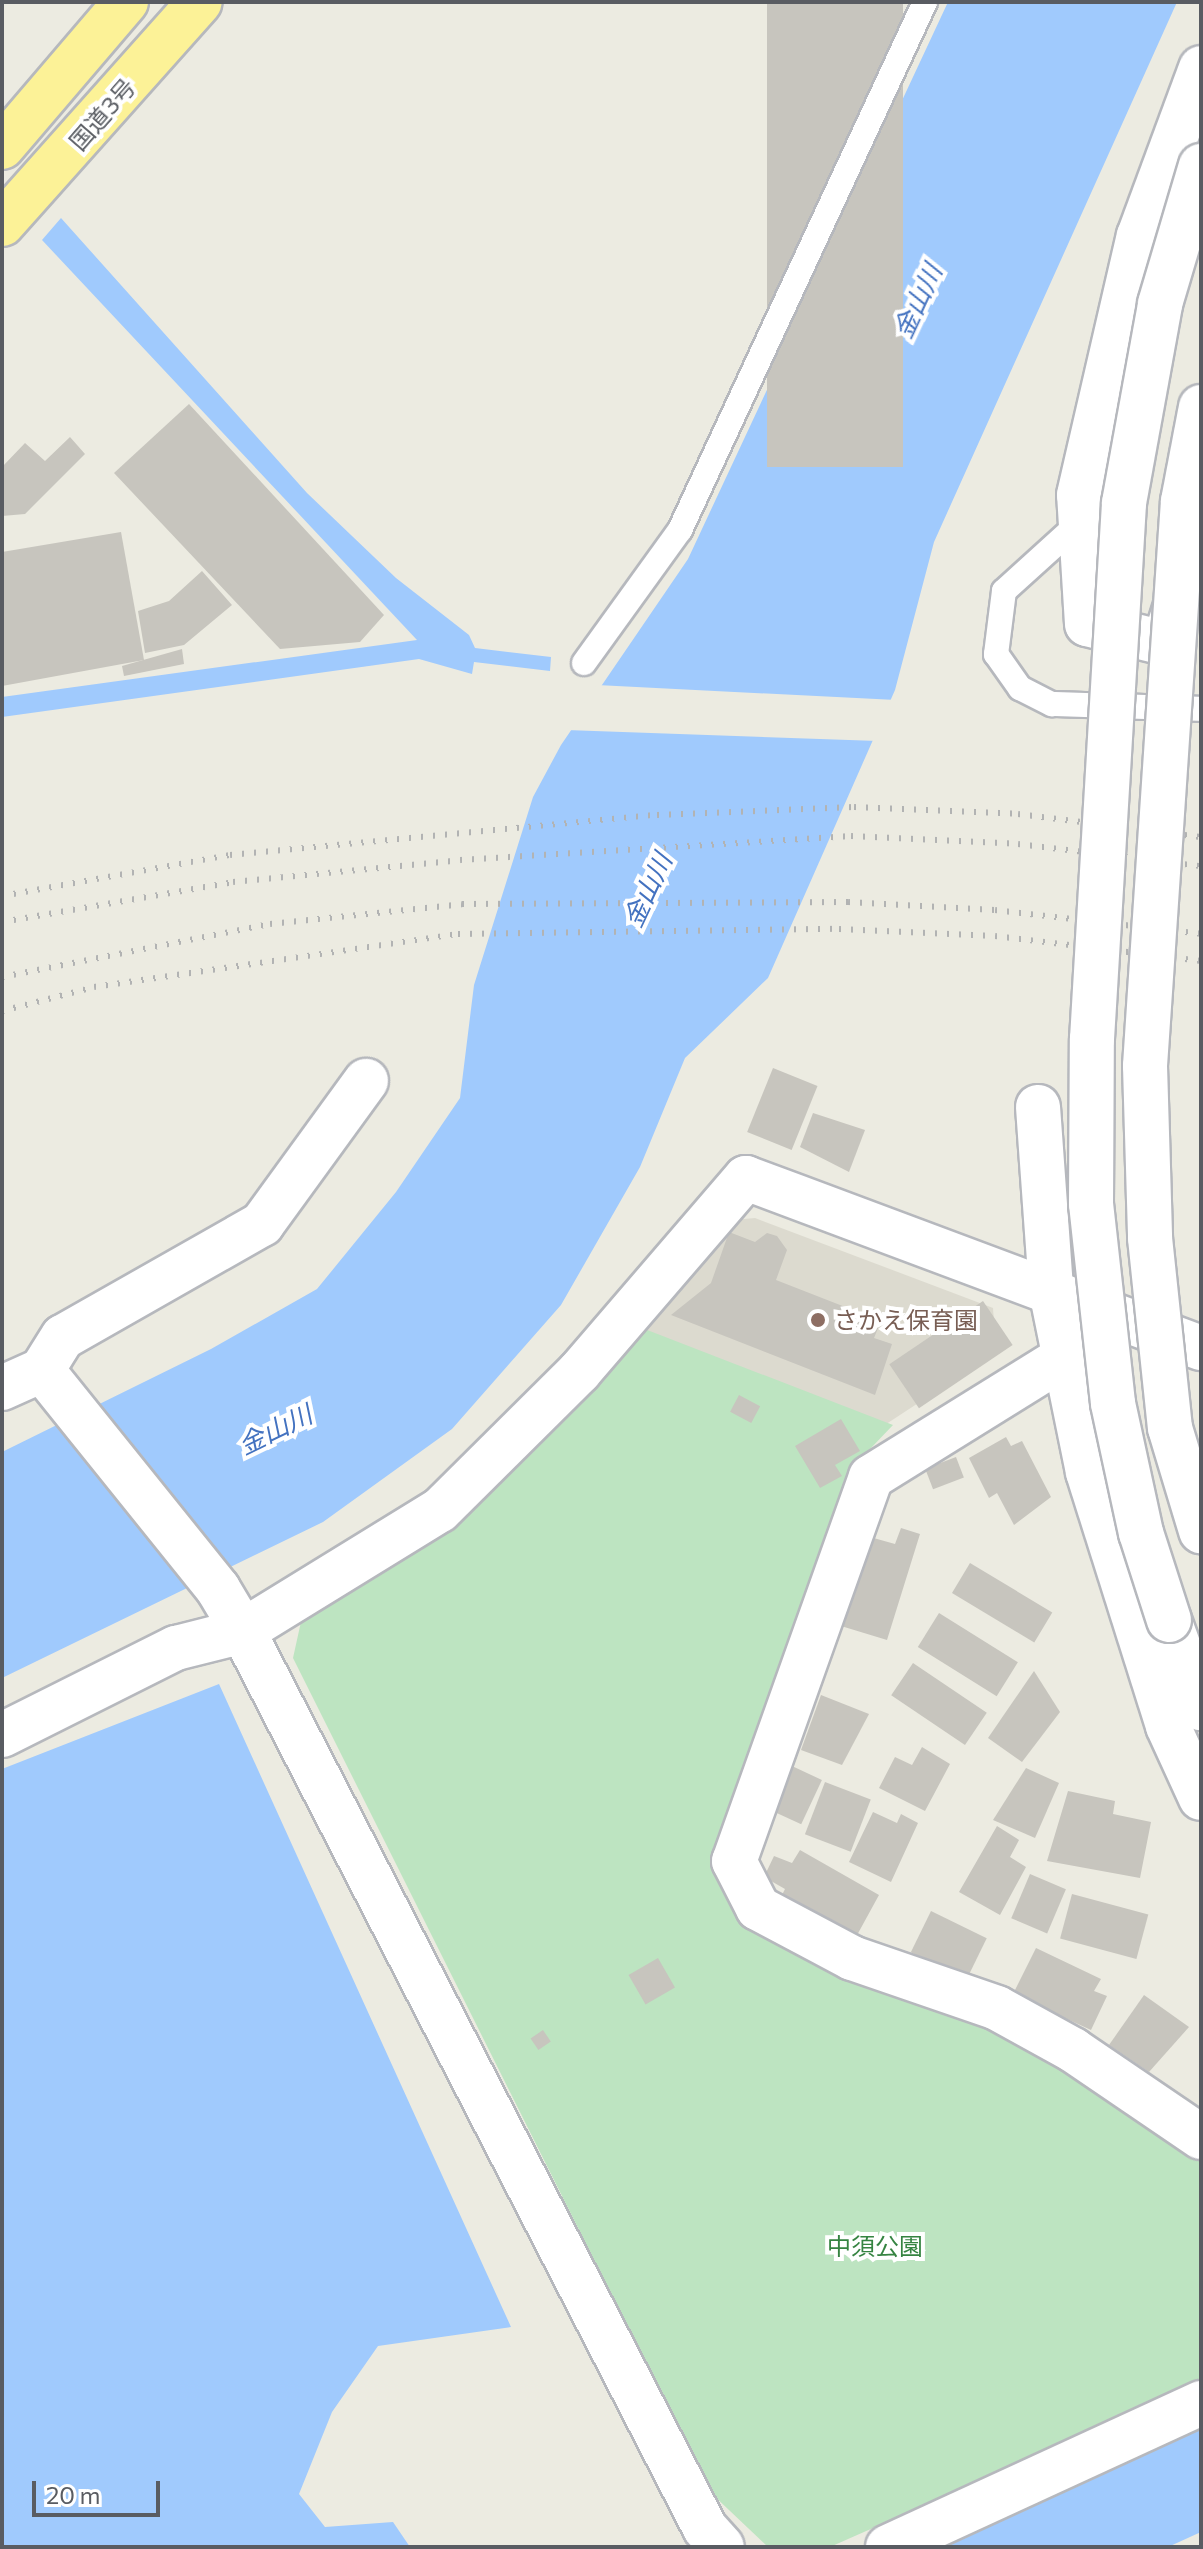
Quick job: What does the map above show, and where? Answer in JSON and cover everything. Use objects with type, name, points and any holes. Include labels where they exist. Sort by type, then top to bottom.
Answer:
[{"type":"highway","points":[[2,147],[126,2]]},
{"type":"highway","name":"国道3号","points":[[2,224],[200,2]]},
{"type":"street","points":[[1201,68],[1139,236],[1097,402],[1078,524],[1087,624],[1164,643],[1201,529]]},
{"type":"street","points":[[1201,166],[1160,304],[1124,503],[1092,1039],[1091,1204],[1113,1403],[1141,1533],[1201,1708]]},
{"type":"street","points":[[1201,407],[1183,501],[1145,1066],[1150,1238],[1170,1428],[1201,1531]]},
{"type":"street","points":[[2,1388],[42,1370],[63,1337],[262,1224],[366,1081]]},
{"type":"street","points":[[1038,1107],[1051,1290],[1063,1358],[1120,1584],[1168,1726],[1201,1798]]},
{"type":"street","points":[[2,1735],[176,1648],[243,1631],[440,1510],[579,1372],[746,1178],[1201,1348]]},
{"type":"street","points":[[1063,1358],[871,1477],[734,1861],[758,1908],[852,1958],[997,2008],[1073,2050],[1201,2137]]},
{"type":"street","points":[[42,1370],[218,1589],[243,1631],[705,2528],[722,2547]]},
{"type":"street","points":[[888,2547],[1201,2403]]},
{"type":"lane","points":[[584,663],[680,530],[925,2]]},
{"type":"lane","points":[[1078,524],[1004,591],[996,654],[1020,688],[1052,704],[1201,709]]},
{"type":"shaded area","points":[[755,1218],[993,1308],[996,1352],[871,1434],[620,1328],[700,1223]]},
{"type":"green space","name":"中須公園","points":[[642,1328],[893,1425],[849,1471],[722,1876],[1035,2033],[1201,2163],[1201,2383],[830,2547],[768,2547],[710,2492],[293,1658],[304,1608]]},
{"type":"water","name":"金山川","points":[[948,2],[1177,2],[934,542],[895,690],[768,978],[685,1058],[640,1167],[561,1305],[452,1429],[323,1522],[2,1678],[2,1452],[211,1349],[317,1289],[396,1192],[460,1098],[474,985],[533,797],[561,745],[688,559]]},
{"type":"water","points":[[61,218],[307,493],[396,578],[469,635],[475,648],[551,657],[550,671],[474,662],[472,674],[419,659],[2,717],[2,697],[417,640],[42,240]]},
{"type":"water","points":[[219,1684],[511,2327],[378,2346],[332,2412],[299,2494],[325,2527],[393,2522],[410,2547],[2,2547],[2,1769]]},
{"type":"water","points":[[1201,2425],[1201,2532],[1168,2547],[932,2547]]},
{"type":"pier","points":[[597,685],[896,700],[878,741],[566,730]]},
{"type":"building","points":[[767,2],[903,2],[903,467],[767,467]]},
{"type":"building","points":[[189,404],[384,615],[360,642],[280,649],[114,473]]},
{"type":"building","points":[[70,437],[85,454],[25,514],[2,516],[2,467],[25,443],[45,461]]},
{"type":"building","points":[[121,532],[144,660],[2,686],[2,552]]},
{"type":"building","points":[[202,571],[232,605],[184,645],[145,653],[138,611],[169,601]]},
{"type":"building","points":[[182,649],[184,664],[124,676],[122,666]]},
{"type":"building","points":[[773,1068],[818,1086],[792,1150],[747,1132]]},
{"type":"building","points":[[813,1113],[865,1130],[849,1172],[800,1147]]},
{"type":"building","points":[[729,1232],[755,1242],[767,1233],[777,1236],[787,1250],[776,1280],[881,1321],[874,1338],[892,1344],[875,1395],[671,1315],[711,1283]]},
{"type":"building","points":[[983,1301],[1013,1345],[919,1408],[889,1364]]},
{"type":"building","points":[[739,1395],[760,1406],[751,1423],[730,1412]]},
{"type":"building","points":[[841,1419],[860,1451],[835,1465],[842,1476],[820,1488],[795,1446]]},
{"type":"building","points":[[1006,1437],[1011,1446],[1022,1441],[1051,1497],[1014,1525],[997,1493],[989,1498],[969,1458]]},
{"type":"building","points":[[956,1457],[964,1478],[933,1489],[925,1469]]},
{"type":"building","points":[[901,1528],[920,1534],[887,1640],[841,1626],[870,1537],[895,1544]]},
{"type":"building","points":[[970,1563],[1052,1612],[1034,1642],[952,1593]]},
{"type":"building","points":[[939,1613],[1018,1662],[997,1696],[918,1647]]},
{"type":"building","points":[[913,1663],[987,1713],[965,1745],[891,1695]]},
{"type":"building","points":[[1034,1671],[1060,1712],[1022,1762],[988,1738]]},
{"type":"building","points":[[821,1695],[869,1714],[842,1765],[801,1750]]},
{"type":"building","points":[[922,1747],[950,1764],[925,1811],[879,1788],[895,1757],[912,1765]]},
{"type":"building","points":[[792,1766],[822,1780],[801,1824],[771,1810]]},
{"type":"building","points":[[1026,1768],[1059,1783],[1035,1838],[993,1820]]},
{"type":"building","points":[[825,1782],[871,1800],[851,1852],[805,1834]]},
{"type":"building","points":[[1068,1791],[1115,1801],[1113,1814],[1151,1822],[1140,1878],[1047,1861]]},
{"type":"building","points":[[873,1812],[897,1823],[901,1814],[918,1823],[891,1882],[849,1862]]},
{"type":"building","points":[[997,1826],[1019,1840],[1010,1857],[1026,1867],[1000,1915],[959,1892]]},
{"type":"building","points":[[800,1850],[879,1895],[856,1937],[781,1897],[785,1889],[764,1877],[774,1856],[792,1863]]},
{"type":"building","points":[[1030,1874],[1066,1889],[1047,1933],[1011,1918]]},
{"type":"building","points":[[1072,1894],[1148,1914],[1136,1959],[1060,1938]]},
{"type":"building","points":[[931,1911],[987,1938],[967,1980],[911,1952]]},
{"type":"building","points":[[1036,1948],[1101,1979],[1094,1991],[1107,1996],[1091,2030],[1013,1994]]},
{"type":"building","points":[[658,1958],[675,1987],[646,2004],[629,1975]]},
{"type":"building","points":[[1144,1995],[1189,2027],[1149,2072],[1109,2045]]},
{"type":"building","points":[[543,2030],[551,2042],[538,2050],[531,2038]]},
{"type":"railway","points":[[2,896],[230,855],[657,815],[854,807],[1018,814],[1201,837]]},
{"type":"railway","points":[[2,922],[233,882],[460,860],[851,836],[1018,844],[1201,866]]},
{"type":"railway","points":[[2,977],[270,924],[462,904],[848,902],[995,910],[1201,934]]},
{"type":"railway","points":[[2,1011],[94,987],[458,934],[839,929],[995,936],[1201,961]]},
{"type":"place","name":"さかえ保育園","points":[[818,1320]]}]
